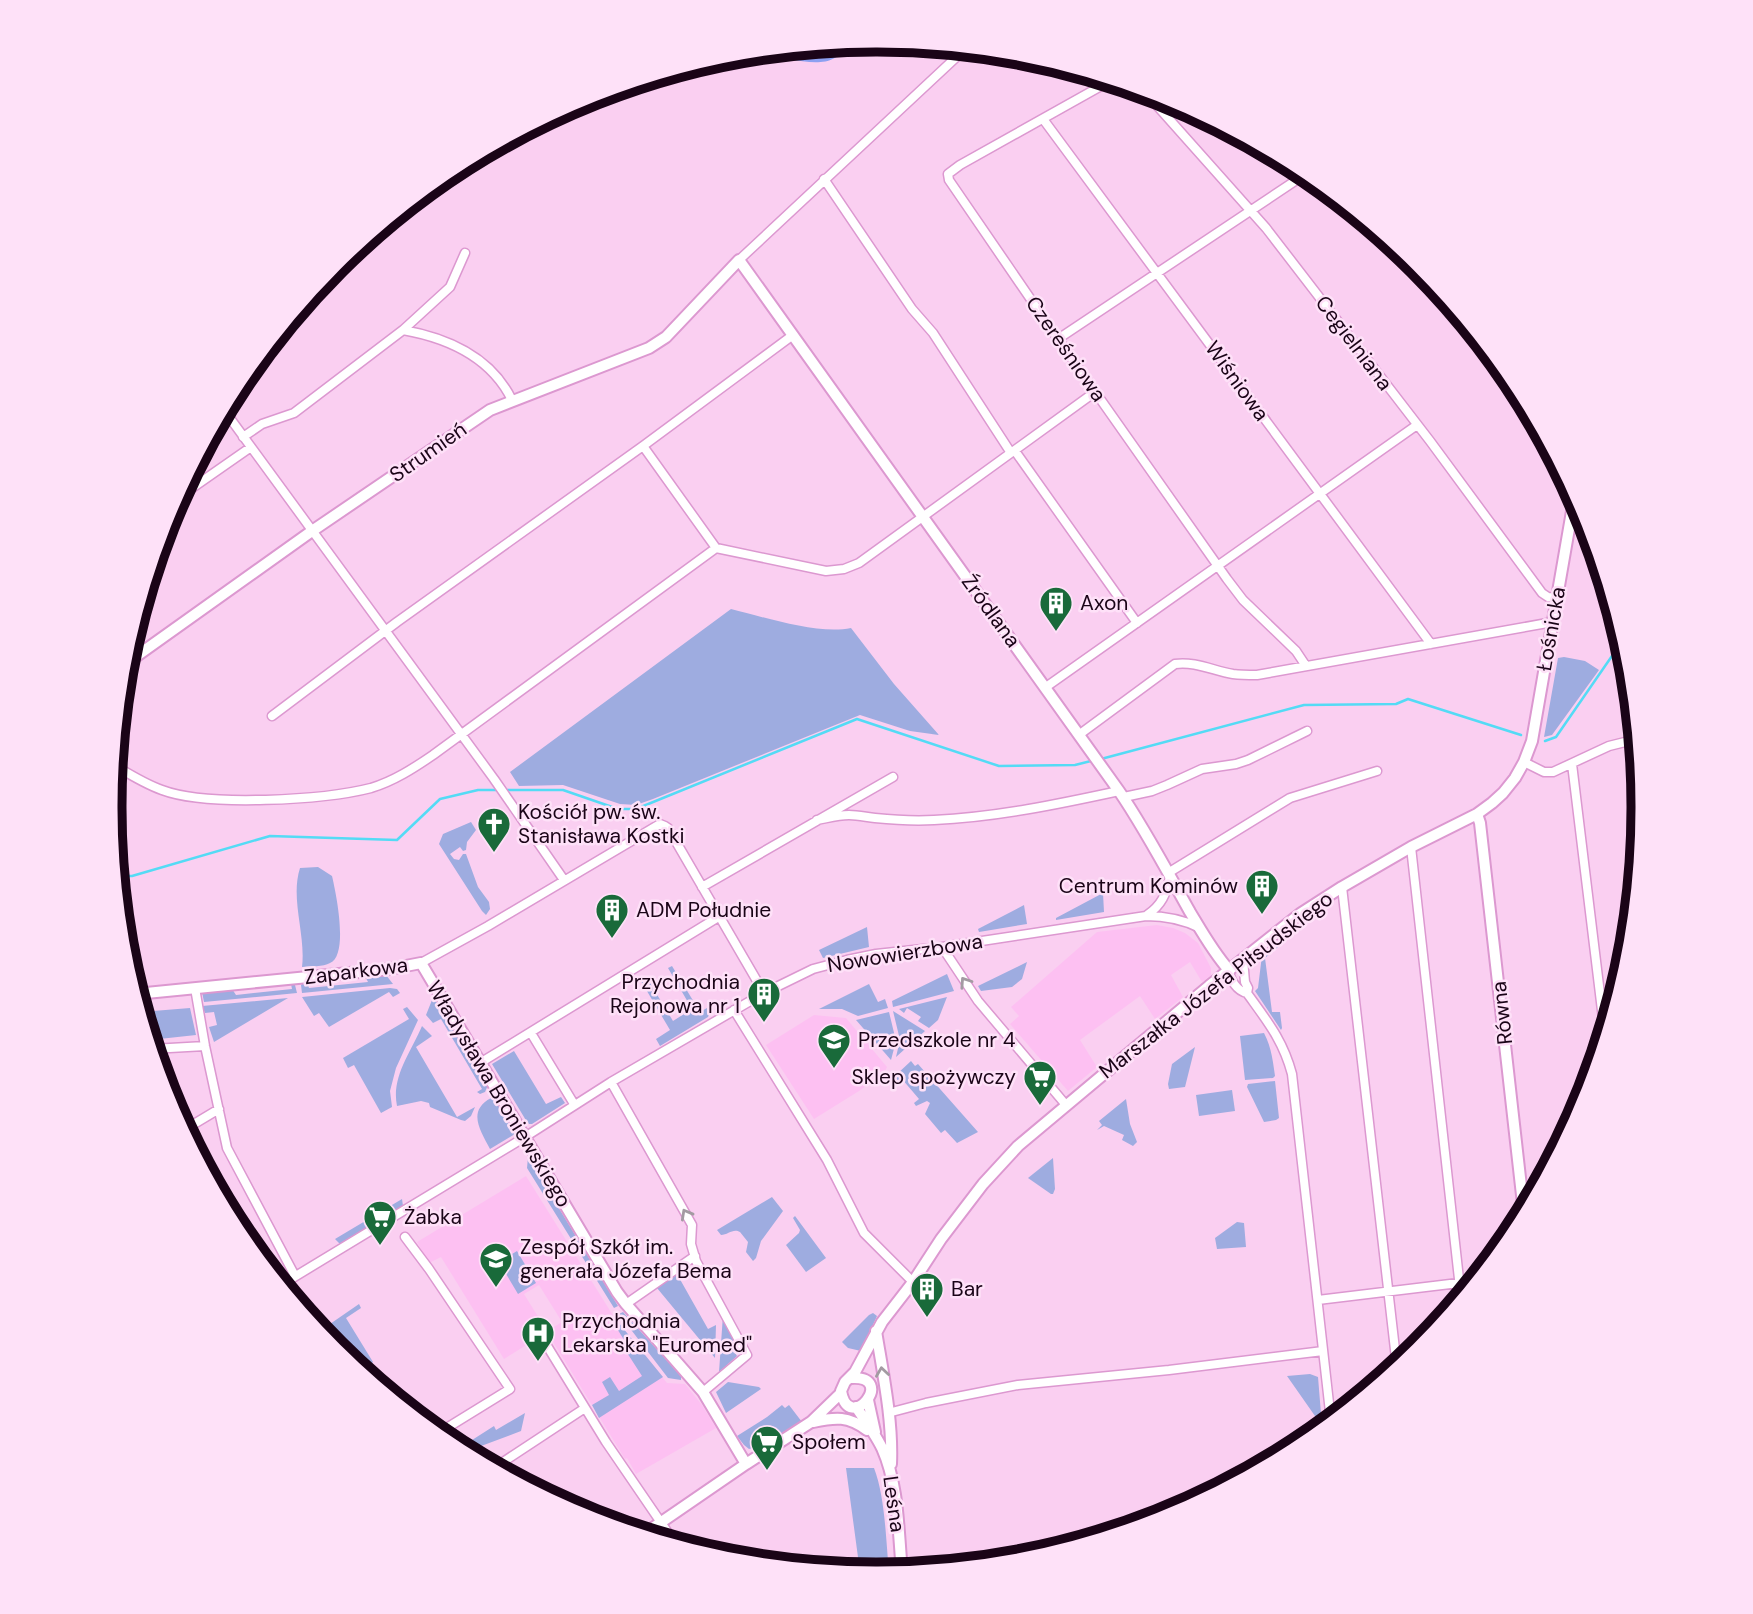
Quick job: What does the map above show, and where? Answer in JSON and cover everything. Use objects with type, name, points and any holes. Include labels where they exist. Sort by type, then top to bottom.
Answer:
[{"type":"street","points":[[739,260],[956,57]]},
{"type":"street","name":"Czereśniowa","points":[[1099,87],[960,165],[948,174],[949,180],[1218,566],[1243,600],[1296,652],[1306,666]]},
{"type":"street","name":"Cegielniana","points":[[1159,108],[1251,210],[1417,425],[1542,593],[1556,598]]},
{"type":"street","name":"Wiśniowa","points":[[1043,119],[1431,644]]},
{"type":"street","points":[[824,179],[912,309],[933,333],[1013,452],[1137,623]]},
{"type":"street","points":[[1058,339],[1296,180]]},
{"type":"street","points":[[243,437],[262,424],[294,413],[403,330],[450,287],[464,253]]},
{"type":"street","name":"Źródlana","points":[[739,260],[1098,759],[1122,794],[1200,929],[1229,970]]},
{"type":"street","name":"Strumień","points":[[138,655],[312,531],[490,410],[657,344],[739,260]]},
{"type":"street","points":[[403,330],[448,342],[471,355],[498,376],[512,400]]},
{"type":"street","points":[[272,716],[793,335]]},
{"type":"street","points":[[643,446],[716,548],[826,571],[844,569],[859,563],[1095,392]]},
{"type":"street","points":[[230,419],[494,779],[564,880]]},
{"type":"street","points":[[1046,687],[1417,425]]},
{"type":"street","points":[[193,487],[251,447]]},
{"type":"street","name":"Łośnicka","points":[[1524,762],[1532,741],[1572,513]]},
{"type":"street","points":[[123,771],[163,790],[191,797],[235,800],[329,795],[373,787],[411,770],[716,548]]},
{"type":"street","points":[[1080,734],[1175,664],[1182,663],[1232,674],[1257,675],[1553,622]]},
{"type":"street","points":[[817,820],[851,814],[874,818],[950,819],[1160,788],[1202,769],[1248,760],[1307,731]]},
{"type":"street","points":[[1524,762],[1544,772],[1553,772],[1609,746],[1628,741]]},
{"type":"street","name":"Marszałka Józefa Piłsudskiego","points":[[870,1346],[876,1331],[941,1239],[983,1184],[1018,1146],[1300,914],[1411,847],[1477,814],[1503,793],[1524,762]]},
{"type":"street","points":[[1572,764],[1602,1012]]},
{"type":"street","points":[[1146,916],[1163,900],[1169,875],[1290,798],[1377,771]]},
{"type":"street","points":[[764,993],[702,887],[893,778]]},
{"type":"street","name":"Równa","points":[[1477,814],[1522,1197]]},
{"type":"street","name":"Zaparkowa","points":[[146,992],[390,969],[421,963],[477,933],[660,824],[665,825],[702,887]]},
{"type":"street","points":[[1318,1300],[1460,1283],[1411,847]]},
{"type":"street","points":[[1342,887],[1395,1354]]},
{"type":"street","points":[[480,1063],[720,916]]},
{"type":"street","name":"Nowowierzbowa","points":[[289,1280],[611,1082],[764,993],[824,965],[876,954],[942,947],[1146,916],[1169,917],[1200,929]]},
{"type":"street","points":[[942,947],[978,1001],[1066,1105]]},
{"type":"street","points":[[1242,959],[1245,982]]},
{"type":"street","name":"Władysława Broniewskiego","points":[[421,963],[617,1292],[703,1392],[746,1464]]},
{"type":"street","points":[[1229,970],[1238,974],[1245,982],[1247,993]]},
{"type":"street","points":[[1229,970],[1230,979],[1242,992],[1247,993],[1272,1027],[1283,1046],[1292,1074],[1330,1410]]},
{"type":"street","points":[[195,988],[228,1150],[295,1276]]},
{"type":"street","points":[[734,1010],[827,1160],[864,1233],[913,1282]]},
{"type":"street","points":[[531,1033],[574,1104]]},
{"type":"street","points":[[162,1048],[205,1046]]},
{"type":"street","points":[[611,1082],[692,1226],[691,1244],[695,1256],[747,1355],[703,1392]]},
{"type":"street","points":[[192,1125],[219,1109]]},
{"type":"street","points":[[405,1237],[510,1389],[448,1428]]},
{"type":"street","points":[[626,1304],[695,1256]]},
{"type":"street","points":[[876,1331],[888,1413],[891,1474]]},
{"type":"street","points":[[541,1336],[584,1408],[666,1531]]},
{"type":"street","points":[[852,1406],[841,1394],[842,1386],[851,1378],[870,1346]]},
{"type":"street","points":[[811,1422],[852,1406],[861,1406],[868,1400],[871,1391],[866,1381],[870,1346]]},
{"type":"street","points":[[888,1413],[1018,1385],[1323,1351]]},
{"type":"street","points":[[851,1378],[859,1377],[866,1381]]},
{"type":"street","points":[[654,1527],[811,1422],[841,1394]]},
{"type":"street","name":"Leśna","points":[[868,1400],[875,1436]]},
{"type":"street","name":"Leśna","points":[[852,1406],[875,1436],[885,1455],[894,1493],[901,1561]]},
{"type":"street","points":[[503,1462],[584,1408]]},
{"type":"street","points":[[811,1422],[848,1419],[875,1436]]},
{"type":"shaded area","points":[[841,53],[823,62],[782,59]]},
{"type":"shaded area","points":[[731,609],[807,627],[838,630],[851,628],[894,684],[939,735],[910,731],[860,715],[636,805],[620,804],[563,785],[519,786],[510,772]]},
{"type":"shaded area","points":[[1558,658],[1585,661],[1599,670],[1552,735],[1544,737]]},
{"type":"shaded area","points":[[471,822],[476,830],[467,842],[466,850],[463,851],[460,847],[450,854],[459,860],[466,854],[478,887],[489,902],[490,909],[486,915],[439,844],[443,834]]},
{"type":"shaded area","points":[[318,867],[332,876],[340,923],[339,948],[336,958],[330,963],[302,967],[297,880],[300,868]]},
{"type":"shaded area","points":[[1103,893],[1104,912],[1056,920],[1056,918]]},
{"type":"shaded area","points":[[1024,905],[1027,924],[979,932],[978,929]]},
{"type":"shaded area","points":[[1157,925],[1185,933],[1198,943],[1211,968],[1211,975],[1202,982],[1190,962],[1171,975],[1183,997],[1155,1019],[1140,996],[1080,1040],[1097,1067],[1068,1091],[1010,1024],[1019,1016],[1011,1007],[1097,932]]},
{"type":"shaded area","points":[[867,927],[869,947],[823,958],[819,950]]},
{"type":"shaded area","points":[[1280,940],[1282,944],[1265,958],[1272,1012],[1280,1012],[1281,1030],[1255,991],[1258,988],[1262,955]]},
{"type":"shaded area","points":[[1027,962],[1022,979],[1012,987],[981,991],[978,986]]},
{"type":"shaded area","points":[[672,966],[700,1012],[714,1004],[708,1017],[660,1046],[656,1039],[670,1030],[641,981],[647,978],[673,1021],[692,1009],[668,968]]},
{"type":"shaded area","points":[[947,974],[954,991],[893,1007],[892,1001]]},
{"type":"shaded area","points":[[386,975],[393,984],[302,993],[301,985],[307,982],[309,988],[368,982],[365,976]]},
{"type":"shaded area","points":[[291,984],[295,985],[297,993],[204,1002],[202,992],[232,989],[236,995],[292,989]]},
{"type":"shaded area","points":[[869,984],[878,1002],[885,999],[888,1008],[858,1016],[842,1009],[819,1009]]},
{"type":"shaded area","points":[[397,989],[400,993],[393,997],[389,992],[329,1027],[319,1013],[314,1016],[302,997]]},
{"type":"shaded area","points":[[434,995],[488,1085],[485,1092],[477,1092],[482,1089],[441,1019],[433,1023],[426,1015]]},
{"type":"shaded area","points":[[947,997],[938,1020],[929,1028],[918,1021],[921,1017],[907,1008],[904,1013],[899,1009]]},
{"type":"shaded area","points":[[288,998],[214,1042],[209,1027],[217,1025],[214,1012],[205,1013],[202,1006]]},
{"type":"shaded area","points":[[407,1007],[418,1020],[396,1068],[390,1091],[392,1107],[381,1113],[354,1065],[348,1068],[343,1058],[409,1019],[403,1009]]},
{"type":"shaded area","points":[[190,1008],[196,1035],[159,1039],[151,1011]]},
{"type":"shaded area","points":[[893,1011],[925,1031],[896,1057],[900,1040]]},
{"type":"shaded area","points":[[889,1012],[896,1041],[891,1060],[856,1020]]},
{"type":"shaded area","name":"Przedszkole nr 4","points":[[814,1015],[846,1018],[887,1067],[884,1073],[859,1091],[814,1119],[766,1045]]},
{"type":"shaded area","points":[[422,1026],[432,1036],[416,1047],[457,1117],[475,1107],[465,1121],[421,1101],[397,1106],[399,1075]]},
{"type":"shaded area","points":[[1264,1033],[1275,1076],[1245,1080],[1240,1036]]},
{"type":"shaded area","points":[[1195,1047],[1185,1087],[1169,1089],[1172,1064]]},
{"type":"shaded area","points":[[514,1051],[546,1104],[561,1097],[565,1103],[532,1124],[527,1122],[492,1064]]},
{"type":"shaded area","points":[[911,1061],[915,1066],[918,1064],[978,1132],[957,1143],[945,1130],[941,1133],[925,1114],[930,1103],[927,1101],[916,1106],[914,1103],[919,1099],[902,1079],[895,1082],[897,1074]]},
{"type":"shaded area","points":[[1275,1081],[1279,1118],[1264,1122],[1247,1087],[1248,1084]]},
{"type":"shaded area","points":[[1232,1090],[1235,1111],[1199,1116],[1196,1095]]},
{"type":"shaded area","points":[[491,1098],[495,1099],[515,1134],[490,1149],[477,1115],[479,1109]]},
{"type":"shaded area","points":[[1126,1099],[1130,1124],[1137,1142],[1133,1146],[1122,1140],[1124,1135],[1104,1126],[1097,1130],[1102,1125],[1099,1121]]},
{"type":"shaded area","points":[[528,1157],[618,1306],[614,1308],[527,1168]]},
{"type":"shaded area","points":[[1053,1158],[1055,1189],[1051,1194],[1028,1178]]},
{"type":"shaded area","points":[[217,1168],[252,1230],[223,1184],[215,1169]]},
{"type":"shaded area","points":[[526,1176],[614,1317],[667,1383],[685,1384],[716,1428],[636,1474],[547,1332],[504,1359],[441,1257],[429,1263],[417,1242]],"holes":[[[539,1285],[562,1322],[547,1331],[524,1294]]]},
{"type":"shaded area","points":[[772,1197],[783,1211],[761,1241],[753,1261],[746,1252],[748,1242],[740,1232],[721,1235],[717,1230]]},
{"type":"shaded area","points":[[402,1199],[403,1206],[340,1244],[335,1239]]},
{"type":"shaded area","points":[[795,1216],[826,1258],[806,1272],[786,1245],[800,1230],[793,1218]]},
{"type":"shaded area","points":[[1237,1222],[1244,1223],[1246,1247],[1217,1249],[1215,1238]]},
{"type":"shaded area","points":[[517,1251],[536,1283],[518,1294],[499,1262]]},
{"type":"shaded area","points":[[677,1274],[708,1329],[716,1325],[715,1358],[657,1288]]},
{"type":"shaded area","points":[[359,1304],[361,1308],[346,1318],[373,1362],[371,1367],[343,1341],[330,1324]]},
{"type":"shaded area","points":[[623,1312],[681,1376],[681,1380],[668,1378],[619,1314]]},
{"type":"shaded area","points":[[873,1313],[877,1316],[861,1351],[848,1348],[842,1342]]},
{"type":"shaded area","points":[[723,1315],[738,1345],[733,1350],[737,1356],[719,1372]]},
{"type":"shaded area","points":[[614,1317],[663,1377],[599,1418],[592,1405],[609,1395],[602,1382],[610,1377],[619,1391],[642,1376],[622,1345],[626,1343],[611,1319]]},
{"type":"shaded area","points":[[1310,1374],[1318,1377],[1321,1416],[1317,1419],[1287,1376]]},
{"type":"shaded area","points":[[728,1382],[761,1389],[726,1413],[716,1392]]},
{"type":"shaded area","points":[[782,1405],[785,1408],[789,1405],[802,1422],[764,1445],[749,1449],[744,1445],[737,1436]]},
{"type":"shaded area","points":[[525,1413],[521,1431],[478,1447],[469,1442],[494,1426],[496,1430]]},
{"type":"shaded area","points":[[846,1468],[874,1468],[883,1505],[888,1562],[859,1561]]},
{"type":"waterway","points":[[1545,741],[1556,737],[1615,652]]},
{"type":"waterway","points":[[1101,759],[1304,705],[1396,704],[1408,699],[1521,735]]},
{"type":"waterway","points":[[126,876],[270,836],[397,840],[440,799],[478,790],[563,790],[618,809],[636,809],[857,719],[999,766],[1075,765],[1095,760]]},
{"type":"place","name":"Axon","points":[[1056,633]]},
{"type":"place","name":"Kościół pw. św. Stanisława Kostki","points":[[494,854]]},
{"type":"place","name":"Centrum Kominów","points":[[1262,916]]},
{"type":"place","name":"ADM Południe","points":[[612,940]]},
{"type":"place","name":"Przychodnia Rejonowa nr 1","points":[[764,1024]]},
{"type":"place","name":"Przedszkole nr 4","points":[[834,1070]]},
{"type":"place","name":"Sklep spożywczy","points":[[1040,1107]]},
{"type":"place","name":"Żabka","points":[[380,1247]]},
{"type":"place","name":"Zespół Szkół im. generała Józefa Bema","points":[[496,1289]]},
{"type":"place","name":"Bar","points":[[927,1319]]},
{"type":"place","name":"Przychodnia Lekarska \"Euromed\"","points":[[538,1363]]},
{"type":"place","name":"Społem","points":[[767,1472]]}]
